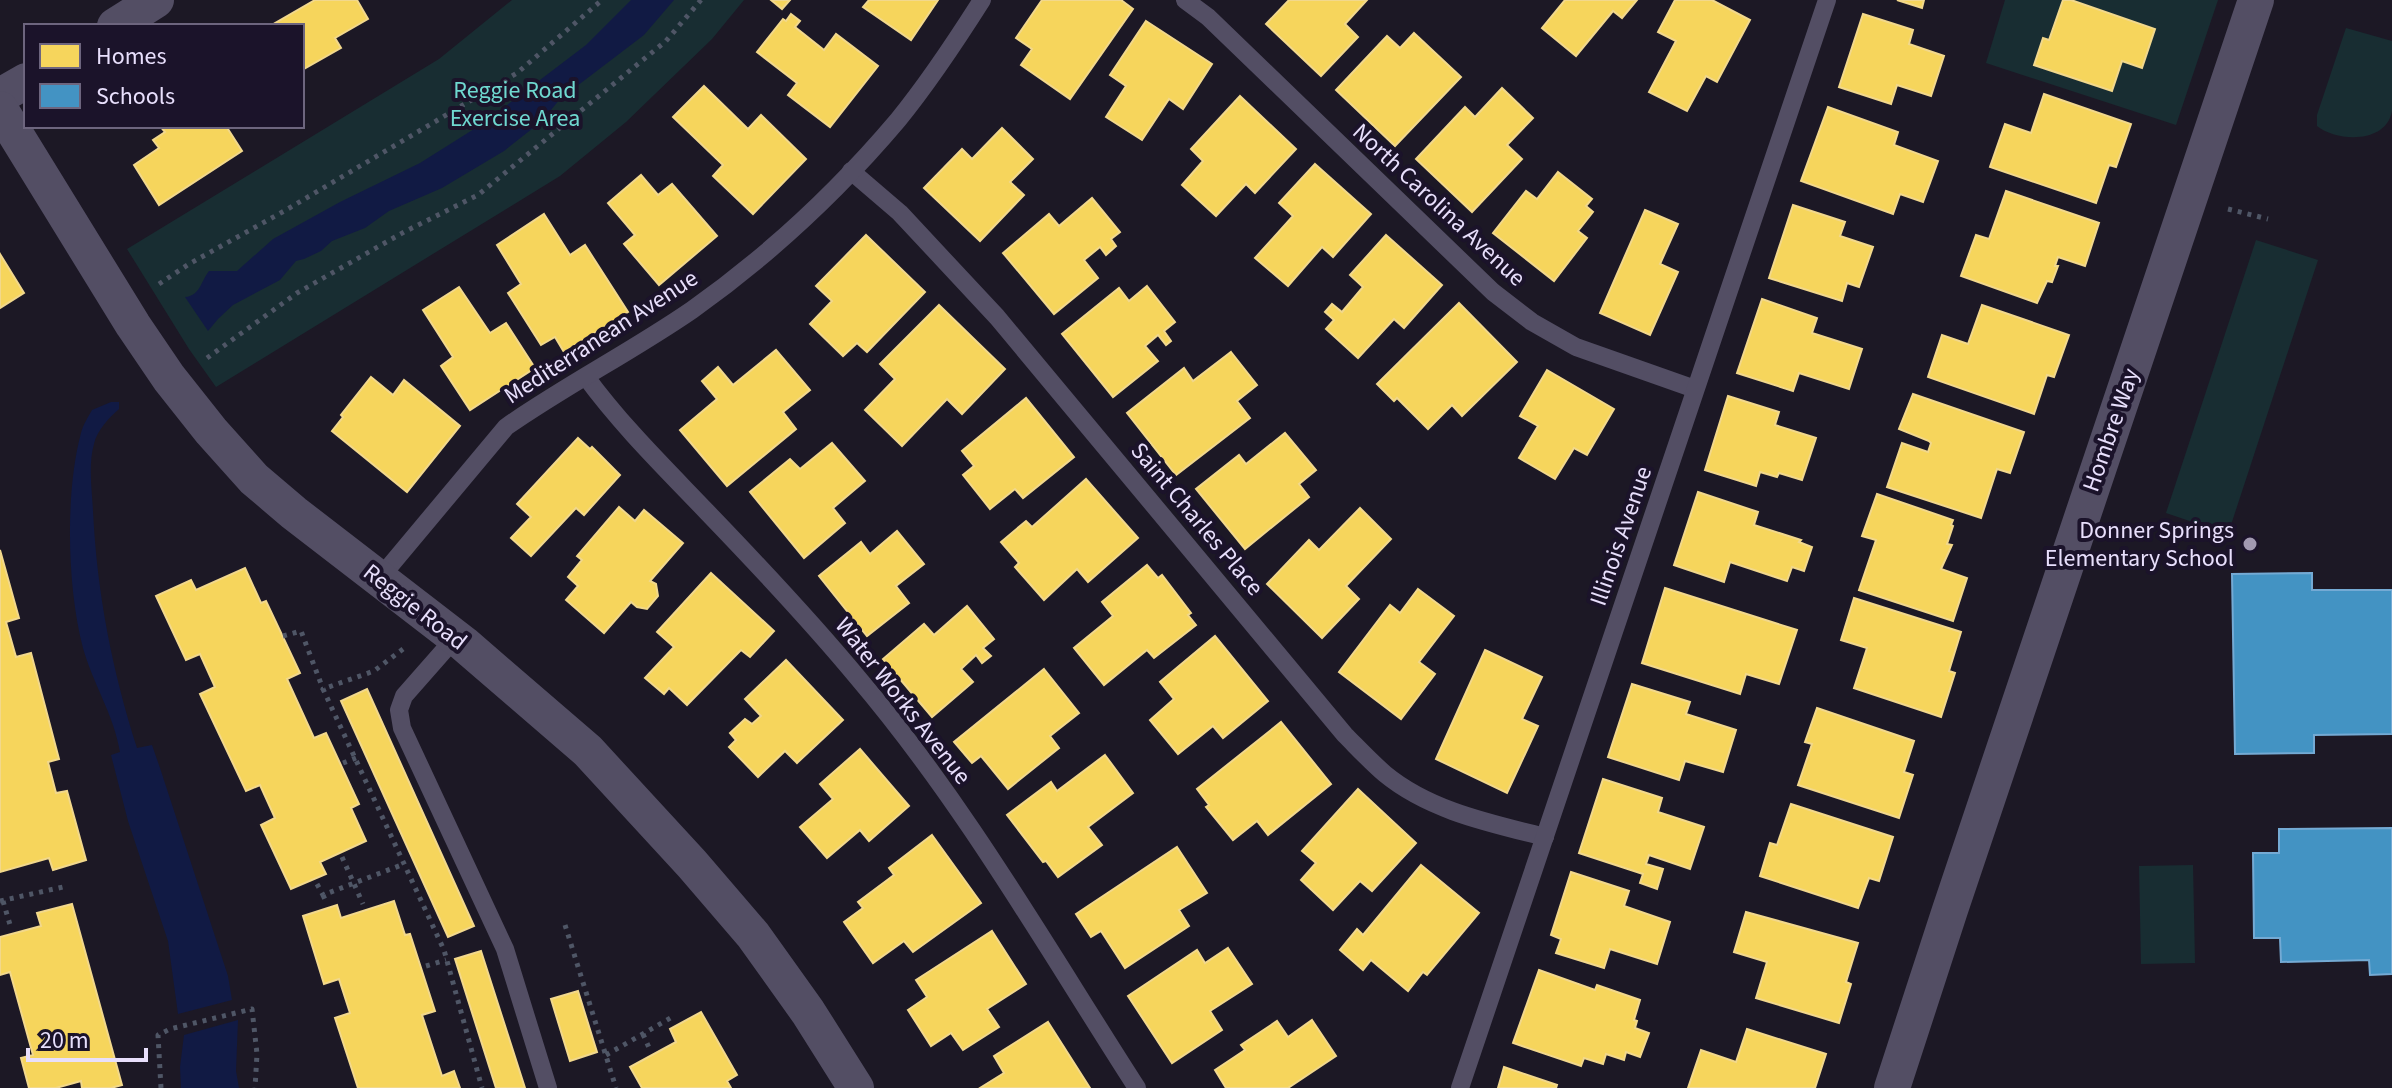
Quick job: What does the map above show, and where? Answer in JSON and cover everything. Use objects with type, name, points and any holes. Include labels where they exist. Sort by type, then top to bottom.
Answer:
[{"type":"street","points":[[118,24],[156,0]]},
{"type":"street","name":"Hombre Way","points":[[1892,1088],[2256,0]]},
{"type":"street","points":[[0,96],[24,82]]},
{"type":"street","name":"Reggie Road","points":[[0,109],[133,325],[169,378],[211,431],[254,479],[294,513],[531,699],[588,751],[753,935],[808,1012],[856,1088]]},
{"type":"lane","name":"Mediterranean Avenue","points":[[379,579],[506,427],[669,326],[754,262],[832,192],[898,119],[982,0]]},
{"type":"lane","name":"North Carolina Avenue","points":[[1185,0],[1208,17],[1493,292],[1532,322],[1576,347],[1695,389]]},
{"type":"lane","name":"Illinois Avenue","points":[[1460,1088],[1824,1]]},
{"type":"lane","name":"Saint Charles Place","points":[[851,171],[900,213],[997,317],[1345,735],[1375,765],[1425,800],[1483,822],[1545,837]]},
{"type":"lane","name":"Water Works Avenue","points":[[586,377],[612,414],[792,600],[861,681],[1006,881],[1137,1088]]},
{"type":"lane","points":[[455,638],[404,696],[399,710],[402,728],[505,949],[548,1088]]},
{"type":"path","points":[[159,284],[517,73],[602,0]]},
{"type":"path","points":[[207,358],[297,293],[404,232],[478,195],[666,41],[701,0]]},
{"type":"path","points":[[2228,209],[2268,219]]},
{"type":"path","points":[[283,636],[301,631],[323,689],[404,864],[446,960],[482,1088]]},
{"type":"path","points":[[323,689],[374,671],[403,649]]},
{"type":"path","points":[[343,763],[356,758]]},
{"type":"path","points":[[342,857],[363,904]]},
{"type":"path","points":[[323,895],[404,864]]},
{"type":"path","points":[[317,884],[327,904]]},
{"type":"path","points":[[11,928],[1,901],[63,887]]},
{"type":"path","points":[[565,925],[616,1088]]},
{"type":"path","points":[[426,966],[446,960]]},
{"type":"path","points":[[161,1088],[158,1035],[170,1029],[252,1009],[257,1054],[255,1088]]},
{"type":"path","points":[[606,1055],[674,1016]]},
{"type":"path","points":[[643,1034],[650,1050]]},
{"type":"green space","name":"Reggie Road Exercise Area","points":[[512,0],[744,0],[712,39],[626,122],[560,176],[216,387],[127,249],[439,59]]},
{"type":"green space","points":[[2005,0],[2218,0],[2176,125],[1986,63]]},
{"type":"green space","points":[[2346,28],[2392,41],[2392,111],[2381,130],[2360,137],[2336,135],[2317,126],[2317,115]]},
{"type":"green space","points":[[2256,240],[2318,260],[2228,534],[2166,513]]},
{"type":"green space","points":[[2193,865],[2195,963],[2141,964],[2139,866]]},
{"type":"water","points":[[631,0],[674,0],[644,35],[560,99],[542,121],[504,151],[442,188],[389,211],[365,228],[332,241],[321,251],[296,261],[280,280],[233,305],[208,331],[185,297],[197,291],[209,271],[237,271],[273,239],[420,163],[482,124],[586,45]]},
{"type":"water","points":[[119,402],[119,409],[98,434],[91,469],[95,542],[107,631],[137,748],[152,745],[228,976],[232,1000],[178,1014],[168,941],[128,821],[111,755],[120,752],[117,738],[83,648],[74,597],[70,511],[76,457],[82,430],[92,410]]},
{"type":"water","points":[[238,1020],[236,1071],[239,1088],[181,1088],[184,1035]]},
{"type":"building: Homes","points":[[315,0],[357,0],[368,19],[335,38],[341,48],[304,69],[304,24],[273,24]]},
{"type":"building: Homes","points":[[771,0],[790,0],[782,9]]},
{"type":"building: Homes","points":[[869,0],[938,0],[911,40],[863,7]]},
{"type":"building: Homes","points":[[1042,0],[1121,0],[1133,9],[1070,99],[1021,65],[1032,49],[1016,38]]},
{"type":"building: Homes","points":[[1289,0],[1367,0],[1345,24],[1358,37],[1321,76],[1266,24]]},
{"type":"building: Homes","points":[[1565,0],[1637,0],[1622,18],[1613,11],[1576,56],[1542,28]]},
{"type":"building: Homes","points":[[1675,0],[1712,0],[1750,20],[1717,82],[1706,76],[1687,111],[1649,92],[1676,41],[1658,32]]},
{"type":"building: Homes","points":[[1897,0],[1924,0],[1922,8]]},
{"type":"building: Homes","points":[[2063,0],[2071,0],[2155,29],[2142,68],[2122,61],[2112,91],[2034,65],[2043,38],[2049,40]]},
{"type":"building: Homes","points":[[791,14],[800,21],[795,27],[824,50],[836,34],[878,66],[830,127],[788,95],[797,83],[757,52],[783,19],[786,21]]},
{"type":"building: Homes","points":[[1863,14],[1913,30],[1909,44],[1944,56],[1931,96],[1897,85],[1891,104],[1839,87]]},
{"type":"building: Homes","points":[[1146,21],[1212,64],[1183,109],[1169,99],[1142,140],[1106,117],[1126,86],[1110,75]]},
{"type":"building: Homes","points":[[1414,33],[1461,77],[1395,146],[1336,90],[1387,36],[1400,48]]},
{"type":"building: Homes","points":[[704,86],[748,129],[761,115],[806,159],[753,214],[713,176],[723,165],[673,117]]},
{"type":"building: Homes","points":[[1502,88],[1533,118],[1507,145],[1522,159],[1472,212],[1416,159],[1465,107],[1475,117]]},
{"type":"building: Homes","points":[[2044,94],[2131,124],[2116,167],[2109,165],[2096,203],[1990,167],[2005,124],[2031,133]]},
{"type":"building: Homes","points":[[1240,96],[1296,149],[1255,193],[1246,184],[1216,216],[1182,185],[1203,161],[1191,149]]},
{"type":"building: Homes","points":[[1828,107],[1898,132],[1894,145],[1938,161],[1923,202],[1900,194],[1893,214],[1801,181]]},
{"type":"building: Homes","points":[[162,128],[227,128],[242,151],[159,205],[134,165],[159,148],[153,140],[165,132]]},
{"type":"building: Homes","points":[[1002,128],[1033,159],[1010,182],[1024,195],[980,241],[924,188],[962,149],[972,159]]},
{"type":"building: Homes","points":[[1315,164],[1371,214],[1333,257],[1322,247],[1288,286],[1255,258],[1293,216],[1279,203]]},
{"type":"building: Homes","points":[[1558,172],[1592,199],[1586,206],[1593,212],[1578,231],[1587,238],[1554,281],[1493,233],[1526,191],[1537,199]]},
{"type":"building: Homes","points":[[641,175],[658,195],[672,184],[717,236],[659,285],[624,244],[635,235],[608,203]]},
{"type":"building: Homes","points":[[2006,191],[2099,223],[2085,266],[2058,257],[2052,282],[2047,281],[2037,303],[1961,276],[1976,235],[1989,239]]},
{"type":"building: Homes","points":[[1092,198],[1120,232],[1111,239],[1116,246],[1106,255],[1100,247],[1084,260],[1098,278],[1054,314],[1003,253],[1049,214],[1059,226]]},
{"type":"building: Homes","points":[[1793,205],[1845,222],[1840,236],[1873,247],[1859,287],[1847,283],[1842,301],[1769,278]]},
{"type":"building: Homes","points":[[1645,210],[1678,224],[1660,264],[1678,272],[1650,335],[1600,313]]},
{"type":"building: Homes","points":[[544,214],[570,255],[585,245],[628,312],[564,352],[555,337],[541,345],[508,293],[521,284],[497,245]]},
{"type":"building: Homes","points":[[866,235],[925,292],[867,352],[857,343],[843,356],[810,324],[832,301],[816,286]]},
{"type":"building: Homes","points":[[1386,235],[1442,285],[1404,328],[1394,319],[1358,358],[1326,329],[1334,320],[1325,312],[1332,304],[1342,312],[1363,287],[1350,275]]},
{"type":"building: Homes","points":[[0,254],[24,293],[0,308]]},
{"type":"building: Homes","points":[[1147,286],[1175,322],[1164,331],[1171,341],[1166,345],[1158,335],[1145,346],[1158,361],[1113,397],[1062,334],[1119,288],[1129,301]]},
{"type":"building: Homes","points":[[459,287],[490,333],[506,323],[535,368],[470,410],[441,366],[453,357],[423,310]]},
{"type":"building: Homes","points":[[1762,299],[1817,318],[1812,333],[1862,349],[1849,389],[1799,373],[1793,391],[1737,373]]},
{"type":"building: Homes","points":[[1459,303],[1517,362],[1462,416],[1452,405],[1428,429],[1397,398],[1394,401],[1377,384]]},
{"type":"building: Homes","points":[[939,305],[1005,369],[962,414],[947,399],[902,446],[865,410],[895,379],[880,364]]},
{"type":"building: Homes","points":[[1982,305],[2069,335],[2054,377],[2047,375],[2034,414],[1928,377],[1942,335],[1968,344]]},
{"type":"building: Homes","points":[[776,350],[810,390],[783,412],[796,429],[727,486],[680,430],[717,399],[702,381],[718,367],[733,385]]},
{"type":"building: Homes","points":[[1231,352],[1257,385],[1237,401],[1250,418],[1176,475],[1127,413],[1184,368],[1193,381]]},
{"type":"building: Homes","points":[[1547,370],[1614,409],[1587,455],[1574,448],[1555,479],[1519,458],[1538,426],[1520,416]]},
{"type":"building: Homes","points":[[371,377],[393,395],[404,380],[460,426],[407,492],[332,431]]},
{"type":"building: Homes","points":[[1913,394],[2024,432],[2010,473],[1997,469],[1981,518],[1887,487],[1902,443],[1928,452],[1931,443],[1899,429]]},
{"type":"building: Homes","points":[[1728,396],[1779,412],[1775,425],[1816,438],[1802,480],[1779,473],[1777,477],[1760,472],[1756,486],[1705,470]]},
{"type":"building: Homes","points":[[1026,398],[1074,457],[1023,498],[1015,489],[990,509],[963,475],[974,466],[962,451]]},
{"type":"building: Homes","points":[[1285,433],[1316,470],[1299,484],[1309,497],[1245,549],[1196,489],[1239,455],[1246,464]]},
{"type":"building: Homes","points":[[578,438],[590,449],[592,447],[620,475],[584,515],[576,508],[531,556],[511,538],[531,517],[517,504]]},
{"type":"building: Homes","points":[[832,443],[865,481],[833,508],[845,523],[804,558],[750,492],[790,459],[800,469]]},
{"type":"building: Homes","points":[[1086,479],[1138,538],[1088,582],[1077,569],[1044,600],[1015,567],[1019,563],[1001,542],[1026,521],[1032,527]]},
{"type":"building: Homes","points":[[1698,492],[1758,512],[1754,525],[1801,540],[1799,542],[1812,547],[1804,571],[1792,567],[1787,581],[1730,562],[1724,582],[1674,565]]},
{"type":"building: Homes","points":[[1877,494],[1953,520],[1947,544],[1952,545],[1941,569],[1967,578],[1953,621],[1859,590],[1876,540],[1862,536]]},
{"type":"building: Homes","points":[[619,507],[635,521],[644,510],[683,543],[650,581],[656,584],[658,596],[647,609],[631,602],[604,633],[566,600],[578,586],[568,577],[582,560],[577,556]]},
{"type":"building: Homes","points":[[1360,508],[1391,539],[1346,586],[1359,599],[1322,638],[1267,584],[1309,540],[1319,550]]},
{"type":"building: Homes","points":[[897,531],[924,564],[896,586],[909,603],[867,636],[819,576],[861,542],[870,554]]},
{"type":"building: Homes","points":[[0,550],[19,618],[6,622],[16,657],[31,653],[59,759],[48,762],[56,793],[67,791],[86,860],[53,870],[49,858],[0,872]]},
{"type":"building: Homes","points":[[1147,565],[1158,578],[1162,575],[1191,613],[1188,615],[1196,625],[1154,658],[1147,650],[1104,685],[1074,648],[1113,616],[1102,602]]},
{"type":"building: Homes","points":[[245,568],[261,603],[266,601],[300,673],[287,679],[314,738],[326,733],[359,804],[351,808],[366,841],[320,862],[326,874],[291,889],[261,825],[275,818],[260,785],[246,791],[200,694],[215,687],[200,654],[186,660],[156,596],[191,580],[196,590]]},
{"type":"building: Homes","points":[[711,573],[774,631],[750,657],[741,650],[687,705],[669,688],[664,694],[645,678],[674,647],[657,632]]},
{"type":"building: Homes","points":[[1665,588],[1797,630],[1779,684],[1746,674],[1740,694],[1642,663]]},
{"type":"building: Homes","points":[[1418,589],[1454,616],[1419,662],[1435,674],[1401,719],[1339,672],[1390,605],[1400,613]]},
{"type":"building: Homes","points":[[1854,598],[1961,632],[1949,671],[1955,673],[1941,717],[1854,688],[1867,648],[1841,640]]},
{"type":"building: Homes","points":[[967,606],[994,639],[983,648],[991,656],[982,663],[976,655],[961,669],[973,682],[932,717],[883,659],[924,624],[934,635]]},
{"type":"building: Homes","points":[[1215,636],[1268,701],[1223,738],[1213,726],[1178,754],[1150,720],[1174,699],[1160,682]]},
{"type":"building: Homes","points":[[1485,650],[1542,677],[1522,719],[1538,726],[1507,793],[1436,759]]},
{"type":"building: Homes","points":[[786,660],[843,720],[797,763],[785,751],[758,777],[729,747],[736,740],[730,733],[745,719],[752,724],[761,716],[745,699]]},
{"type":"building: Homes","points":[[1044,669],[1079,713],[1050,736],[1059,748],[1008,789],[981,756],[972,763],[954,742]]},
{"type":"building: Homes","points":[[1632,684],[1690,702],[1686,714],[1736,730],[1723,772],[1685,761],[1679,780],[1608,757]]},
{"type":"building: Homes","points":[[367,689],[474,926],[448,937],[341,701]]},
{"type":"building: Homes","points":[[1817,708],[1914,741],[1904,772],[1913,775],[1899,818],[1798,785],[1812,744],[1805,742]]},
{"type":"building: Homes","points":[[1281,722],[1331,784],[1268,835],[1257,821],[1233,840],[1206,807],[1209,805],[1197,789]]},
{"type":"building: Homes","points":[[860,749],[909,806],[869,841],[860,830],[827,858],[800,827],[833,799],[820,784]]},
{"type":"building: Homes","points":[[1105,755],[1133,793],[1088,827],[1102,845],[1058,877],[1007,815],[1051,782],[1057,791]]},
{"type":"building: Homes","points":[[1603,779],[1662,798],[1658,812],[1704,827],[1690,869],[1649,855],[1646,864],[1663,869],[1657,889],[1640,883],[1643,874],[1579,853]]},
{"type":"building: Homes","points":[[1358,789],[1416,843],[1372,891],[1360,881],[1333,910],[1301,880],[1316,863],[1302,851]]},
{"type":"building: Homes","points":[[1791,804],[1893,837],[1879,881],[1869,878],[1858,908],[1760,876],[1770,843],[1777,845]]},
{"type":"building: Homes","points":[[932,835],[981,903],[913,952],[904,941],[873,963],[844,922],[863,908],[858,902],[894,875],[889,868]]},
{"type":"building: Homes","points":[[1177,847],[1207,893],[1179,910],[1189,926],[1125,968],[1101,931],[1091,937],[1076,914]]},
{"type":"building: Homes","points":[[1421,865],[1479,913],[1427,975],[1423,972],[1408,991],[1371,960],[1363,970],[1340,950],[1357,929],[1363,935]]},
{"type":"building: Homes","points":[[1571,872],[1629,891],[1624,906],[1670,922],[1657,964],[1610,949],[1604,968],[1556,953],[1561,939],[1551,935]]},
{"type":"building: Homes","points":[[394,901],[405,935],[410,934],[435,1011],[422,1015],[442,1076],[454,1071],[460,1088],[358,1088],[335,1018],[350,1013],[339,979],[324,984],[303,916],[337,905],[341,918]]},
{"type":"building: Homes","points":[[72,904],[122,1085],[82,1088],[81,1081],[56,1088],[29,1088],[21,1058],[33,1055],[10,972],[0,975],[0,937],[41,926],[37,913]]},
{"type":"building: Homes","points":[[1746,912],[1858,943],[1846,982],[1851,984],[1839,1023],[1756,998],[1767,962],[1734,952]]},
{"type":"building: Homes","points":[[992,931],[1026,984],[987,1009],[999,1027],[963,1050],[951,1033],[931,1046],[908,1010],[927,997],[916,980]]},
{"type":"building: Homes","points":[[1228,948],[1252,984],[1210,1011],[1222,1030],[1172,1063],[1128,996],[1197,950],[1205,963]]},
{"type":"building: Homes","points":[[481,951],[525,1088],[496,1088],[455,959]]},
{"type":"building: Homes","points":[[1539,970],[1595,990],[1597,985],[1640,1000],[1635,1028],[1649,1033],[1640,1057],[1626,1052],[1624,1060],[1606,1054],[1603,1064],[1584,1058],[1581,1066],[1513,1043]]},
{"type":"building: Homes","points":[[578,991],[597,1052],[570,1061],[551,999]]},
{"type":"building: Homes","points":[[701,1012],[737,1075],[727,1081],[731,1088],[642,1088],[630,1067],[676,1042],[670,1029]]},
{"type":"building: Homes","points":[[1312,1020],[1336,1056],[1288,1088],[1226,1088],[1215,1070],[1245,1050],[1241,1045],[1277,1021],[1288,1037]]},
{"type":"building: Homes","points":[[1048,1022],[1090,1088],[980,1088],[1004,1073],[994,1056]]},
{"type":"building: Homes","points":[[1747,1029],[1826,1054],[1815,1088],[1688,1088],[1701,1050],[1736,1062]]},
{"type":"building: Homes","points":[[1504,1067],[1557,1085],[1556,1088],[1498,1088]]},
{"type":"building: Schools","points":[[2312,573],[2312,590],[2392,590],[2392,734],[2314,735],[2314,753],[2235,754],[2232,574]]},
{"type":"building: Schools","points":[[2392,828],[2392,974],[2370,975],[2369,960],[2281,962],[2280,938],[2254,938],[2253,853],[2279,853],[2279,829]]},
{"type":"place","name":"Donner Springs Elementary School","points":[[2250,544]]}]
